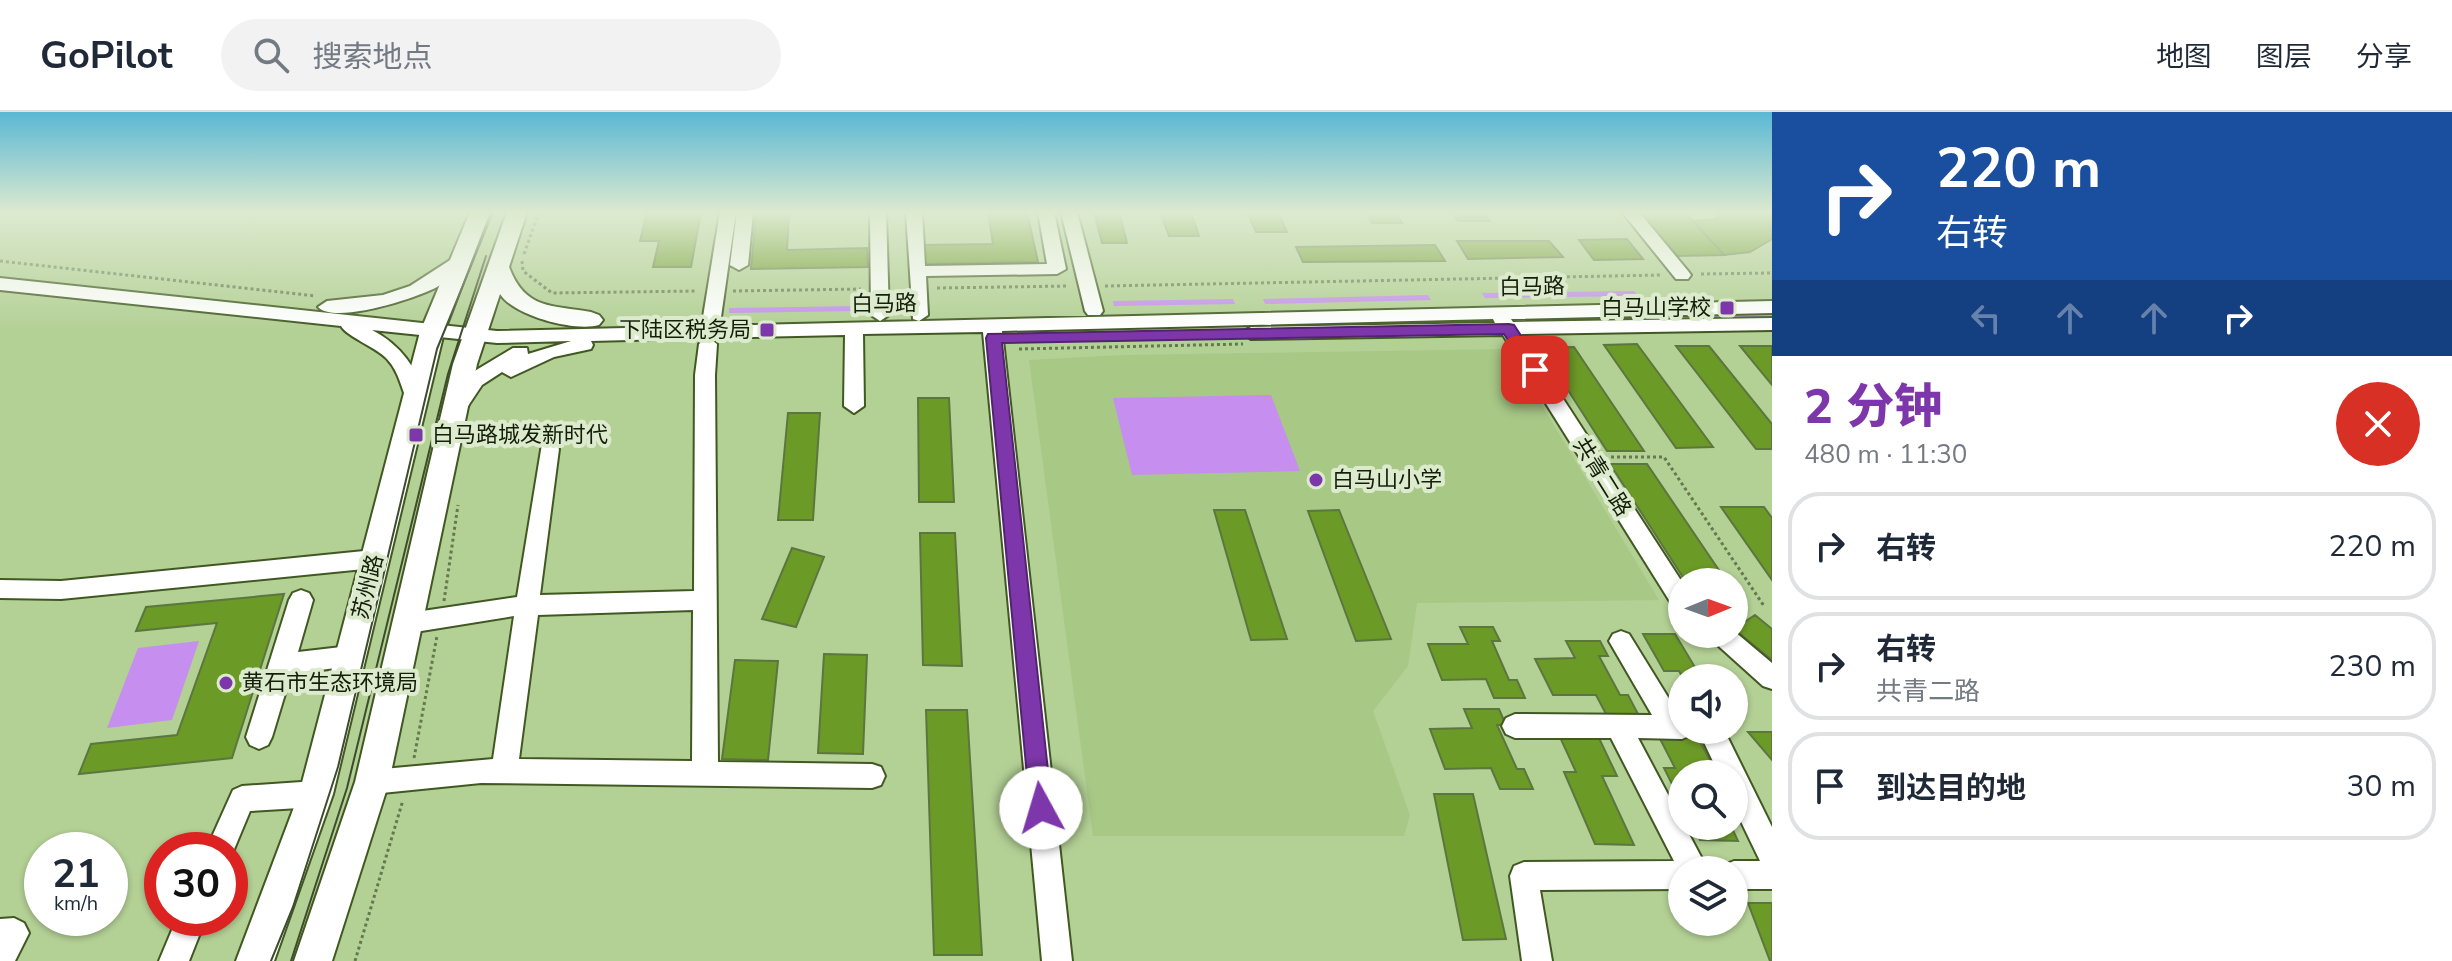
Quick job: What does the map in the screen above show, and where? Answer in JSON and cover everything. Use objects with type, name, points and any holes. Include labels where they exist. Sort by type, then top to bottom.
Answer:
[{"type":"main road","name":"苏州路","points":[[255,961],[316,794],[436,325],[464,252]]},
{"type":"main road","name":"苏州路","points":[[313,961],[372,782],[456,408],[502,252]]},
{"type":"main road","points":[[497,264],[505,290],[514,300],[539,312],[599,327]]},
{"type":"street","points":[[712,317],[721,252]]},
{"type":"street","points":[[739,265],[741,252]]},
{"type":"street","points":[[879,252],[880,315]]},
{"type":"street","points":[[916,252],[919,315]]},
{"type":"street","points":[[917,280],[1057,269],[1054,252]]},
{"type":"street","points":[[1079,252],[1094,311]]},
{"type":"street","points":[[1663,252],[1682,275]]},
{"type":"street","points":[[321,308],[389,301],[432,285],[461,258]]},
{"type":"street","name":"白马路","points":[[0,271],[477,329],[599,327],[854,334]]},
{"type":"street","name":"白马路","points":[[0,284],[321,308]]},
{"type":"street","name":"白马路","points":[[599,327],[712,317],[1772,297]]},
{"type":"street","name":"白马路","points":[[1503,320],[1772,307]]},
{"type":"street","points":[[321,308],[366,333],[394,355],[412,378],[416,400]]},
{"type":"street","points":[[511,370],[549,352],[576,345],[708,344],[854,334],[1503,320],[1772,324]]},
{"type":"street","name":"共青二路","points":[[1503,320],[1668,579]]},
{"type":"street","points":[[456,408],[475,380],[519,353],[599,327]]},
{"type":"street","points":[[993,332],[1057,961]]},
{"type":"street","points":[[854,334],[854,406]]},
{"type":"street","points":[[705,774],[705,375],[708,344]]},
{"type":"street","points":[[504,772],[549,449]]},
{"type":"street","points":[[0,589],[61,590],[374,559]]},
{"type":"street","points":[[259,737],[301,600]]},
{"type":"street","points":[[409,623],[441,615],[528,607],[707,600]]},
{"type":"street","points":[[1621,641],[1668,713]]},
{"type":"street","points":[[1737,648],[1772,678]]},
{"type":"street","points":[[282,665],[350,656]]},
{"type":"street","points":[[1515,726],[1668,727]]},
{"type":"street","points":[[1618,727],[1687,856]]},
{"type":"street","points":[[372,782],[504,772],[872,776]]},
{"type":"street","points":[[228,832],[242,799],[316,794]]},
{"type":"street","points":[[1748,807],[1772,857]]},
{"type":"street","points":[[1537,961],[1524,876],[1668,875]]},
{"type":"street","points":[[1748,875],[1772,875]]},
{"type":"street","points":[[0,934],[14,933],[0,960]]},
{"type":"street","points":[[174,961],[184,936]]},
{"type":"path","name":"白马路","points":[[526,252],[521,267],[546,291],[559,293],[880,289]]},
{"type":"path","points":[[0,261],[321,308]]},
{"type":"path","name":"白马路","points":[[917,280],[1088,286],[1772,273]]},
{"type":"path","points":[[1590,457],[1664,457],[1764,606]]},
{"type":"path","points":[[355,961],[410,777],[441,615],[460,493]]},
{"type":"shaded area","points":[[1634,291],[1638,296],[1485,298],[1482,293]]},
{"type":"shaded area","points":[[1428,295],[1431,300],[1265,304],[1263,299]]},
{"type":"shaded area","points":[[1233,299],[1235,304],[1114,306],[1113,301]]},
{"type":"shaded area","points":[[858,306],[858,311],[729,313],[729,308]]},
{"type":"shaded area","points":[[1772,313],[1772,318],[1522,323],[1518,318]]},
{"type":"shaded area","name":"白马山小学","points":[[1508,349],[1659,600],[1417,603],[1408,666],[1373,711],[1410,815],[1404,836],[1093,836],[1029,360],[1122,355]]},
{"type":"shaded area","points":[[1271,395],[1300,471],[1132,475],[1113,398]]},
{"type":"shaded area","points":[[199,641],[172,720],[107,728],[138,648]]},
{"type":"building","points":[[657,252],[694,252],[691,267],[653,267]]},
{"type":"building","points":[[753,252],[867,252],[868,267],[751,269]]},
{"type":"building","points":[[923,252],[1036,252],[1038,262],[924,264]]},
{"type":"building","points":[[1298,252],[1439,252],[1445,261],[1303,262]]},
{"type":"building","points":[[1463,252],[1558,252],[1563,257],[1468,259]]},
{"type":"building","points":[[1588,252],[1637,252],[1643,259],[1594,260]]},
{"type":"building","points":[[1672,252],[1721,252],[1724,255],[1675,256]]},
{"type":"building","points":[[1721,252],[1751,252],[1750,252],[1724,255]]},
{"type":"building","points":[[1637,344],[1713,447],[1676,448],[1604,345]]},
{"type":"building","points":[[1676,346],[1709,346],[1772,424],[1772,449],[1756,449]]},
{"type":"building","points":[[1740,346],[1772,346],[1772,385]]},
{"type":"building","points":[[1574,347],[1644,451],[1607,451],[1541,348]]},
{"type":"building","points":[[918,398],[949,398],[954,502],[919,502]]},
{"type":"building","points":[[788,413],[820,413],[813,520],[778,520]]},
{"type":"building","points":[[1610,464],[1647,464],[1718,568],[1677,568]]},
{"type":"building","points":[[1721,507],[1764,507],[1772,518],[1772,580]]},
{"type":"building","points":[[1214,510],[1245,510],[1287,639],[1251,640]]},
{"type":"building","points":[[1339,510],[1391,639],[1356,641],[1308,511]]},
{"type":"building","points":[[920,533],[955,533],[962,666],[923,665]]},
{"type":"building","points":[[792,548],[824,557],[796,627],[762,619]]},
{"type":"building","name":"黄石市生态环境局","points":[[284,594],[232,758],[79,774],[91,744],[177,735],[217,623],[136,631],[146,607]]},
{"type":"building","points":[[1755,615],[1772,629],[1772,660],[1748,640],[1748,620]]},
{"type":"building","points":[[1460,627],[1493,627],[1500,641],[1492,641],[1509,680],[1517,680],[1525,698],[1494,698],[1486,679],[1442,680],[1428,644],[1468,644]]},
{"type":"building","points":[[1643,634],[1668,634],[1668,648],[1683,648],[1693,664],[1668,664],[1668,671],[1664,671]]},
{"type":"building","points":[[1566,641],[1600,641],[1608,656],[1599,656],[1620,695],[1628,695],[1638,714],[1606,714],[1596,695],[1553,695],[1535,659],[1575,658]]},
{"type":"building","points":[[824,654],[867,655],[863,754],[818,753]]},
{"type":"building","points":[[735,660],[778,661],[768,760],[722,759]]},
{"type":"building","points":[[1464,709],[1499,709],[1506,725],[1497,725],[1517,769],[1524,769],[1533,789],[1500,789],[1491,768],[1445,769],[1430,729],[1472,728]]},
{"type":"building","points":[[926,710],[967,710],[982,955],[934,955]]},
{"type":"building","points":[[1656,731],[1668,731],[1668,744],[1701,744],[1710,760],[1671,760]]},
{"type":"building","points":[[1748,732],[1772,732],[1772,760]]},
{"type":"building","points":[[1559,735],[1598,736],[1617,776],[1602,776],[1634,845],[1595,844],[1564,772],[1576,772]]},
{"type":"building","points":[[1434,794],[1473,794],[1506,939],[1463,940]]},
{"type":"building","points":[[1748,903],[1772,903],[1770,961]]},
{"type":"tram line","points":[[271,961],[293,907],[338,767],[437,349],[477,252]]},
{"type":"tram line","points":[[291,961],[347,788],[448,374],[486,256]]},
{"type":"place","name":"白马山学校","points":[[1727,308]]},
{"type":"place","name":"下陆区税务局","points":[[767,330]]},
{"type":"place","name":"白马路城发新时代","points":[[416,435]]},
{"type":"place","name":"白马山小学","points":[[1316,480]]},
{"type":"place","name":"黄石市生态环境局","points":[[226,683]]},
{"type":"route","points":[[1041,808],[993,338],[1509,329],[1535,370]]}]
